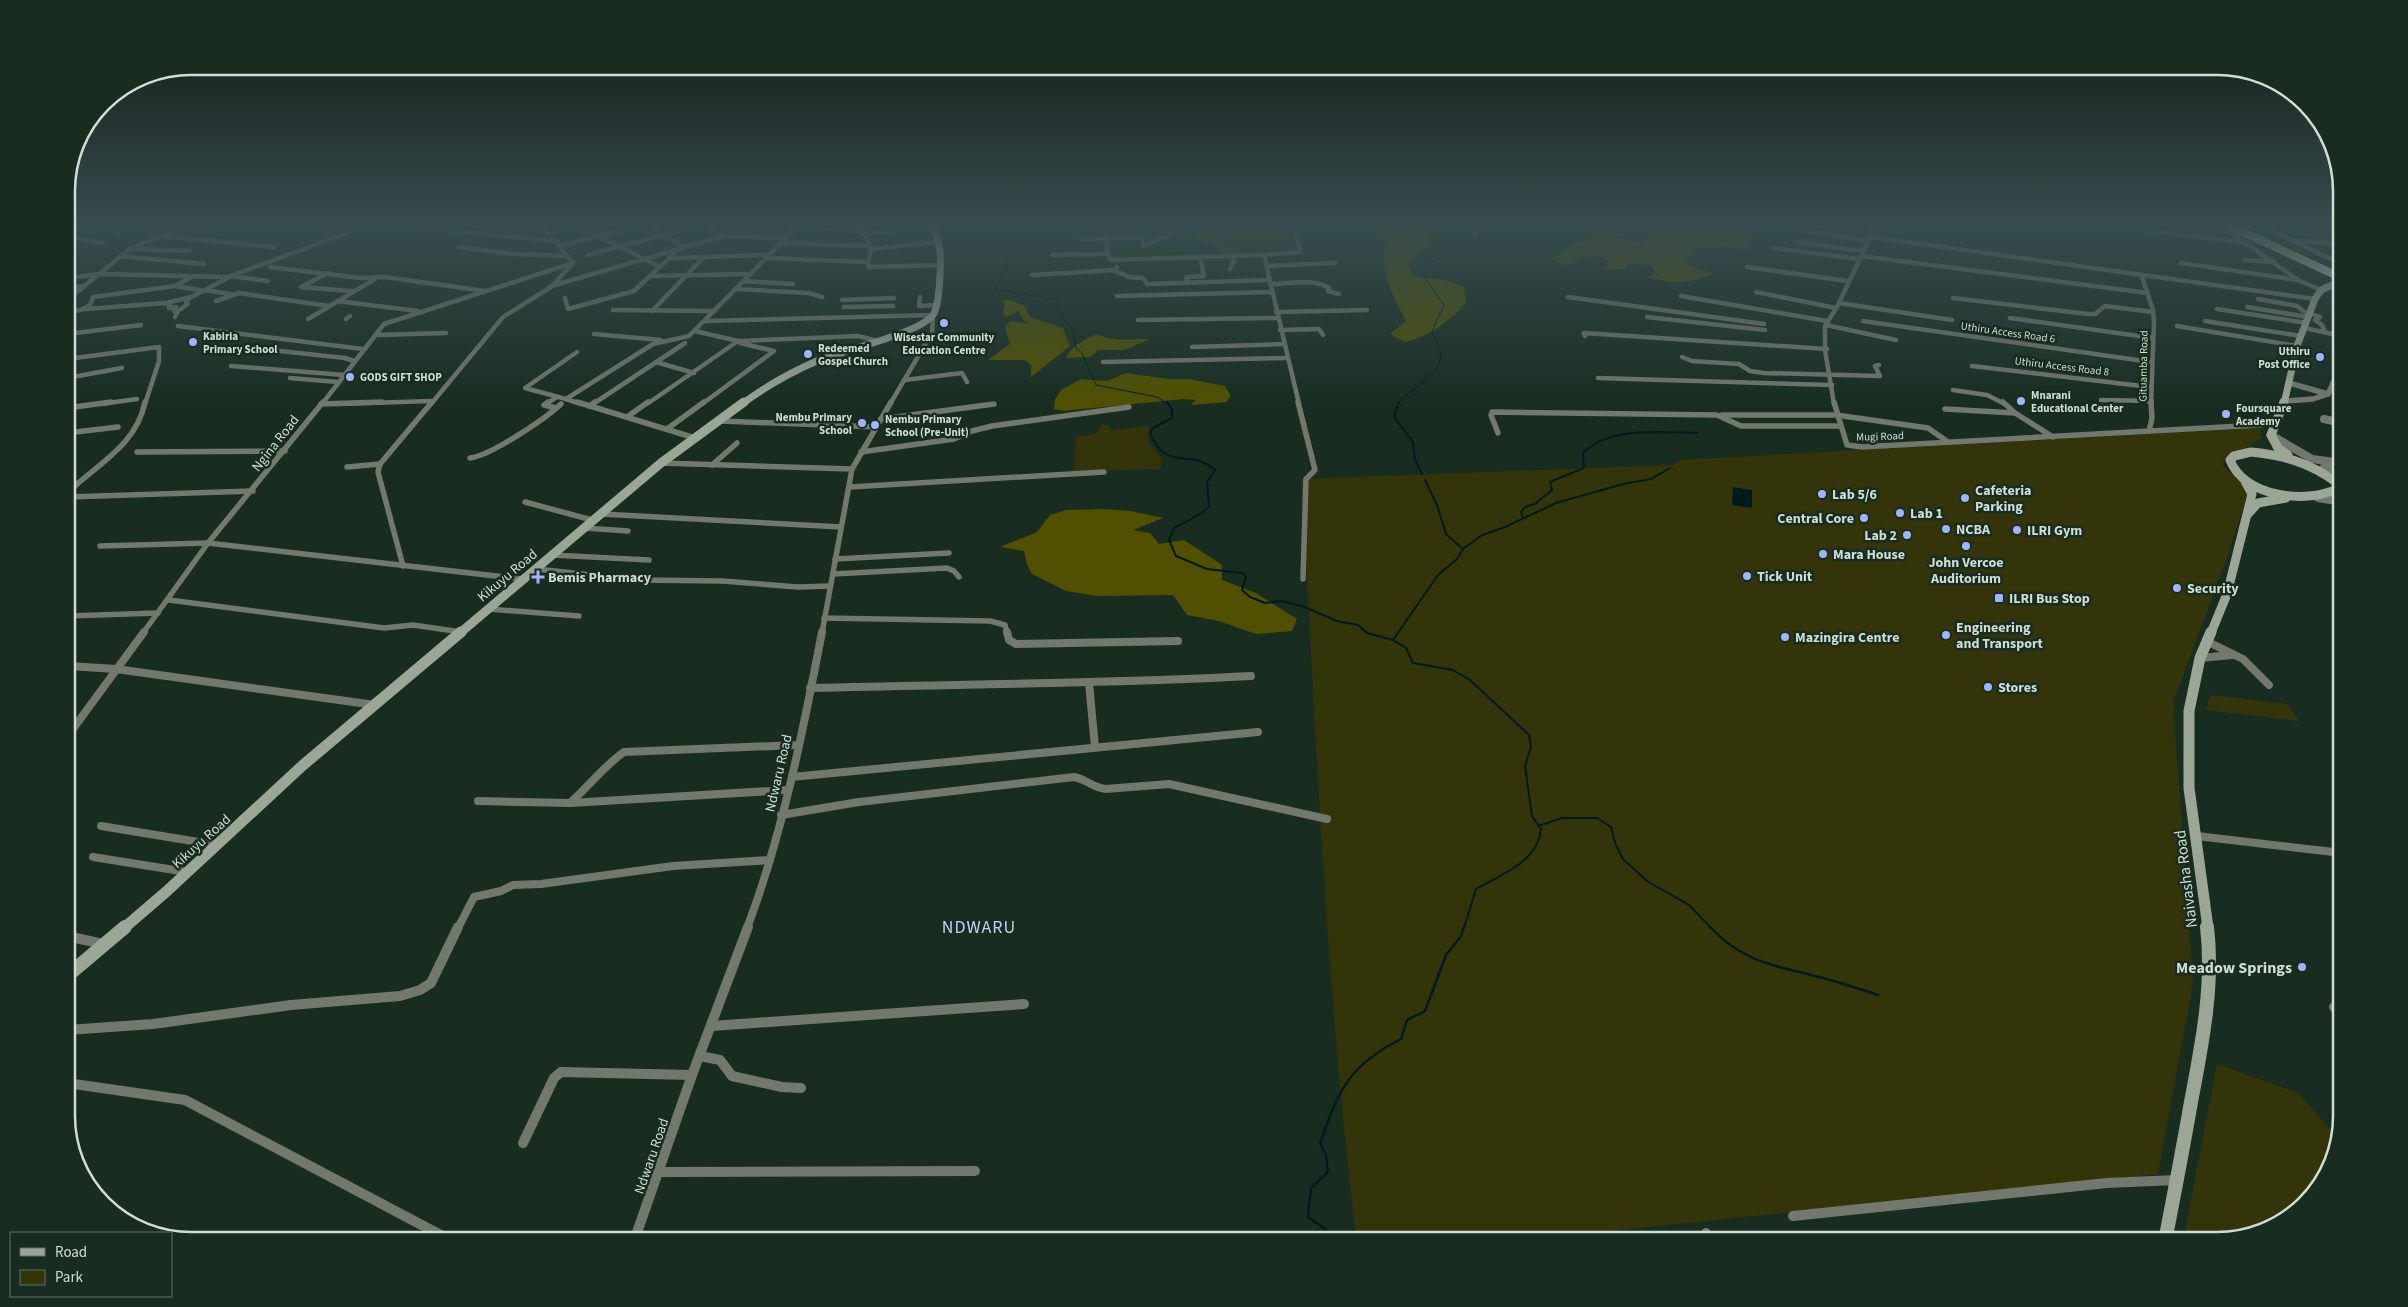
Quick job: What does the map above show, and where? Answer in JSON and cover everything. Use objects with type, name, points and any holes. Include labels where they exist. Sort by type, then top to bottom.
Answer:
[{"type":"main road","points":[[935,310],[938,286]]},
{"type":"main road","points":[[2297,497],[2245,482],[2233,471],[2230,460],[2234,456],[2251,452],[2265,443],[2271,434],[2285,401],[2297,346],[2315,298],[2321,290],[2330,286]]},
{"type":"main road","name":"Kikuyu Road","points":[[75,968],[187,872],[302,766],[661,463],[758,391],[786,374],[918,326],[935,310]]},
{"type":"main road","points":[[2271,434],[2278,448],[2291,458]]},
{"type":"main road","points":[[2251,452],[2291,458],[2307,464],[2333,484]]},
{"type":"main road","name":"Naivasha Road","points":[[2167,1232],[2198,1067],[2208,1000],[2211,958],[2197,836],[2189,788],[2189,711],[2200,658],[2226,594],[2252,494],[2245,482]]},
{"type":"main road","points":[[2246,518],[2254,507],[2265,500],[2297,497],[2318,498],[2333,492]]},
{"type":"street","points":[[81,310],[90,305],[93,298],[135,290],[175,286],[186,287],[194,291],[205,290],[329,306]]},
{"type":"street","points":[[75,311],[165,303],[191,297],[212,286]]},
{"type":"street","points":[[301,286],[352,292]]},
{"type":"street","points":[[308,319],[363,286]]},
{"type":"street","points":[[446,286],[488,292]]},
{"type":"street","name":"Ngina Road","points":[[75,725],[169,600],[208,544],[253,491],[387,322],[506,286]]},
{"type":"street","points":[[403,566],[378,472],[380,464],[503,317],[554,286]]},
{"type":"street","points":[[565,298],[568,309],[633,292],[639,286]]},
{"type":"street","points":[[652,311],[676,286]]},
{"type":"street","points":[[594,334],[662,340],[689,336],[739,286]]},
{"type":"street","points":[[1270,286],[1315,470],[1306,479],[1303,579]]},
{"type":"street","points":[[1324,286],[1329,288],[1328,291],[1339,294]]},
{"type":"street","points":[[1826,323],[1837,306],[1846,286]]},
{"type":"street","points":[[2094,286],[2148,293]]},
{"type":"street","name":"Gituamba Road","points":[[2145,286],[2153,312],[2150,387],[2152,401],[2149,431]]},
{"type":"street","points":[[2234,286],[2315,298]]},
{"type":"street","points":[[2312,286],[2321,290]]},
{"type":"street","points":[[736,289],[808,293],[822,297]]},
{"type":"street","points":[[175,318],[181,307],[188,304],[186,302],[194,291]]},
{"type":"street","points":[[870,316],[877,292]]},
{"type":"street","points":[[1117,296],[1272,292]]},
{"type":"street","points":[[1756,292],[1837,306],[1952,320]]},
{"type":"street","points":[[216,300],[233,294]]},
{"type":"street","points":[[1682,296],[1826,323],[1896,340]]},
{"type":"street","points":[[920,297],[918,306],[935,310]]},
{"type":"street","points":[[842,300],[894,298]]},
{"type":"street","points":[[1568,298],[1696,315]]},
{"type":"street","points":[[1953,298],[2088,314],[2095,314],[2105,306],[2153,312]]},
{"type":"street","points":[[2258,299],[2297,306],[2307,320],[2325,332],[2333,334]]},
{"type":"street","points":[[337,301],[421,311]]},
{"type":"street","points":[[1611,302],[1696,315],[1765,329]]},
{"type":"street","points":[[165,303],[170,305],[169,308],[176,307],[174,312],[178,311]]},
{"type":"street","points":[[844,307],[893,306]]},
{"type":"street","points":[[2247,307],[2307,320]]},
{"type":"street","points":[[2216,308],[2307,320],[2320,316],[2315,320],[2322,325],[2325,332]]},
{"type":"street","points":[[612,310],[715,311]]},
{"type":"street","points":[[705,321],[870,316],[935,310]]},
{"type":"street","name":"Ndwaru Road","points":[[637,1232],[692,1075],[758,900],[770,860],[787,790],[792,777],[850,487],[852,468],[934,330],[935,310]]},
{"type":"street","points":[[1138,320],[1367,310]]},
{"type":"street","points":[[1765,329],[1766,312]]},
{"type":"street","points":[[1647,317],[1765,329]]},
{"type":"street","points":[[2010,318],[2153,338]]},
{"type":"street","name":"Uthiru Access Road 6","points":[[1863,321],[2151,362]]},
{"type":"street","points":[[2205,321],[2301,336]]},
{"type":"street","name":"Mugi Road","points":[[1826,323],[1827,349],[1836,415],[1847,445],[1854,447],[2149,431],[2275,422]]},
{"type":"street","points":[[75,333],[141,326]]},
{"type":"street","points":[[178,326],[364,349]]},
{"type":"street","points":[[2177,326],[2297,346]]},
{"type":"street","points":[[1280,330],[1319,329],[1323,335]]},
{"type":"street","points":[[667,429],[774,351],[695,331]]},
{"type":"street","points":[[376,335],[446,333]]},
{"type":"street","points":[[1585,336],[1584,333],[1827,349]]},
{"type":"street","points":[[627,417],[694,373],[736,342],[858,336],[878,341]]},
{"type":"street","points":[[566,399],[662,340]]},
{"type":"street","points":[[589,406],[685,343]]},
{"type":"street","points":[[1192,347],[1284,344]]},
{"type":"street","points":[[75,357],[150,347],[159,347],[160,350],[158,366],[147,391],[137,428],[120,446],[75,485]]},
{"type":"street","points":[[243,347],[345,358],[354,362]]},
{"type":"street","points":[[578,352],[525,388],[695,438]]},
{"type":"street","points":[[1682,357],[1692,361],[1739,364],[1754,372],[1880,376],[1875,366],[1879,365]]},
{"type":"street","points":[[1103,362],[1287,358]]},
{"type":"street","points":[[656,362],[694,373]]},
{"type":"street","points":[[231,366],[344,375]]},
{"type":"street","name":"Uthiru Access Road 8","points":[[1972,366],[2150,387]]},
{"type":"street","points":[[75,376],[122,368]]},
{"type":"street","points":[[904,380],[962,373],[967,382]]},
{"type":"street","points":[[290,378],[338,382]]},
{"type":"street","points":[[1598,378],[1832,386]]},
{"type":"street","points":[[2289,383],[2328,394]]},
{"type":"street","points":[[2328,394],[2332,383]]},
{"type":"street","points":[[1953,390],[1983,392],[2010,407],[2015,413],[2053,436]]},
{"type":"street","points":[[2285,401],[2313,399],[2328,394]]},
{"type":"street","points":[[556,408],[544,405],[557,397]]},
{"type":"street","points":[[75,407],[137,399]]},
{"type":"street","points":[[2101,400],[2152,401]]},
{"type":"street","points":[[321,404],[431,401]]},
{"type":"street","points":[[470,458],[479,457],[499,447],[549,415],[561,404]]},
{"type":"street","points":[[720,421],[879,423],[994,404]]},
{"type":"street","points":[[861,452],[954,439],[984,428],[1128,407]]},
{"type":"street","points":[[1945,409],[2015,413]]},
{"type":"street","points":[[1498,433],[1491,415],[1492,412],[1721,416],[1836,415],[1928,428],[1948,442]]},
{"type":"street","points":[[1721,416],[1735,425],[1741,426],[1839,426]]},
{"type":"street","points":[[2324,419],[2333,421]]},
{"type":"street","points":[[75,432],[118,427]]},
{"type":"street","points":[[2271,434],[2306,457],[2323,464],[2333,463]]},
{"type":"street","points":[[712,465],[737,443]]},
{"type":"street","points":[[137,452],[285,451]]},
{"type":"street","points":[[661,463],[852,468]]},
{"type":"street","points":[[347,467],[380,464]]},
{"type":"street","points":[[2307,464],[2333,468]]},
{"type":"street","points":[[850,487],[1104,472]]},
{"type":"street","points":[[75,497],[253,491]]},
{"type":"street","points":[[2318,498],[2333,500]]},
{"type":"street","points":[[525,502],[596,517],[841,527]]},
{"type":"street","points":[[584,528],[628,531]]},
{"type":"street","points":[[100,546],[208,544],[522,579]]},
{"type":"street","points":[[835,559],[949,553]]},
{"type":"street","points":[[552,555],[649,560]]},
{"type":"street","points":[[833,574],[947,568],[954,571],[959,577]]},
{"type":"street","points":[[536,569],[638,580],[722,581],[798,587],[830,586]]},
{"type":"street","points":[[169,600],[384,628],[414,625],[461,632]]},
{"type":"street","points":[[488,609],[580,616]]},
{"type":"street","points":[[75,616],[158,613]]},
{"type":"street","points":[[824,618],[990,621],[1005,625],[1009,640],[1016,644],[1178,641]]},
{"type":"street","points":[[2206,641],[2243,659],[2269,685]]},
{"type":"street","points":[[2200,658],[2233,655]]},
{"type":"street","points":[[75,666],[116,669],[376,705]]},
{"type":"street","points":[[810,688],[979,683],[1142,682],[1250,676]]},
{"type":"street","points":[[1089,683],[1095,746]]},
{"type":"street","points":[[792,777],[1095,746],[1258,732]]},
{"type":"street","points":[[570,803],[614,759],[624,752],[798,745]]},
{"type":"street","points":[[781,815],[859,802],[1074,777],[1082,778],[1096,788],[1106,789],[1169,784],[1326,818]]},
{"type":"street","points":[[478,801],[570,803],[787,790]]},
{"type":"street","points":[[101,826],[217,845]]},
{"type":"street","points":[[2197,836],[2333,852]]},
{"type":"street","points":[[93,857],[187,872]]},
{"type":"street","points":[[75,1029],[153,1024],[291,1005],[400,996],[420,990],[431,983],[474,897],[501,891],[513,884],[541,884],[673,866],[770,860]]},
{"type":"street","points":[[75,938],[104,944]]},
{"type":"street","points":[[712,1026],[1024,1004]]},
{"type":"street","points":[[700,1056],[720,1060],[732,1076],[782,1087],[801,1088]]},
{"type":"street","points":[[523,1143],[554,1078],[561,1072],[692,1075]]},
{"type":"street","points":[[75,1084],[169,1096],[185,1100],[435,1232]]},
{"type":"street","points":[[659,1172],[810,1170],[974,1172]]},
{"type":"street","points":[[1793,1216],[2107,1183],[2176,1180]]},
{"type":"green space","points":[[1101,424],[1109,426],[1111,430],[1149,426],[1148,442],[1163,460],[1160,469],[1074,471],[1076,436],[1096,433]]},
{"type":"green space","points":[[2260,428],[2262,437],[2250,446],[2226,456],[2222,465],[2244,485],[2247,495],[2227,558],[2173,702],[2193,983],[2158,1174],[1601,1232],[1356,1232],[1346,1146],[1329,956],[1301,479],[1673,465],[1680,460]]},
{"type":"green space","points":[[2211,695],[2288,704],[2299,721],[2206,710]]},
{"type":"green space","points":[[2217,1064],[2298,1093],[2332,1131],[2327,1153],[2314,1181],[2282,1213],[2254,1226],[2225,1232],[2185,1232]]},
{"type":"shaded area","points":[[1390,286],[1464,286],[1466,303],[1446,322],[1431,332],[1405,342],[1390,334],[1406,321]]},
{"type":"shaded area","points":[[1002,300],[1010,300],[1025,306],[1030,317],[1063,328],[1070,346],[1031,377],[1031,365],[1024,360],[988,360],[1010,344],[1005,327],[1010,321],[1030,324],[1022,318],[1019,311],[1006,317],[1003,313],[1005,304]]},
{"type":"shaded area","points":[[1097,334],[1115,339],[1150,339],[1124,350],[1098,350],[1090,357],[1066,358],[1075,346]]},
{"type":"shaded area","points":[[1126,373],[1169,379],[1189,379],[1225,386],[1231,396],[1226,402],[1191,405],[1196,400],[1183,399],[1063,411],[1054,409],[1055,399],[1061,390],[1081,379],[1107,381]]},
{"type":"shaded area","points":[[1104,509],[1131,511],[1163,518],[1133,530],[1150,533],[1159,544],[1184,540],[1222,565],[1222,580],[1256,593],[1297,619],[1292,631],[1256,634],[1219,621],[1187,615],[1173,595],[1097,596],[1066,591],[1032,574],[1024,551],[1000,547],[1037,532],[1050,515],[1066,510]]},
{"type":"water","points":[[1733,487],[1752,490],[1752,508],[1732,505]]},
{"type":"waterway","points":[[996,286],[994,289],[1060,300],[1058,308],[1065,321],[1073,329],[1076,348],[1082,353],[1096,385],[1157,397],[1168,404]]},
{"type":"waterway","points":[[1399,403],[1432,374],[1440,359],[1440,350],[1432,331],[1444,305],[1431,286]]},
{"type":"waterway","points":[[1167,402],[1172,410],[1172,418],[1153,428],[1150,433],[1156,445],[1163,452],[1171,456],[1197,460],[1206,463],[1215,470],[1207,482],[1209,506],[1202,513],[1174,528],[1169,540],[1176,556],[1207,569],[1243,573],[1246,577],[1242,590],[1250,597],[1265,603],[1281,601],[1302,606],[1337,621],[1358,625],[1367,633],[1393,640]]},
{"type":"waterway","points":[[1399,403],[1394,417],[1413,442],[1415,460],[1422,474]]},
{"type":"waterway","points":[[1523,518],[1521,512],[1525,507],[1537,503],[1552,490],[1550,482],[1584,468],[1583,453],[1594,444],[1607,438],[1637,433],[1697,433]]},
{"type":"waterway","points":[[1463,549],[1482,535],[1505,527],[1556,503],[1623,484],[1651,479],[1670,468]]},
{"type":"waterway","points":[[1425,480],[1437,505],[1446,534],[1463,549]]},
{"type":"waterway","points":[[1393,640],[1438,575],[1457,559],[1463,549]]},
{"type":"waterway","points":[[1393,640],[1406,648],[1413,663],[1453,670],[1470,680],[1529,735],[1531,747],[1525,766],[1532,816],[1539,826]]},
{"type":"waterway","points":[[1539,826],[1562,818],[1597,818],[1611,827],[1615,843],[1623,859],[1647,881],[1689,905],[1710,927]]},
{"type":"waterway","points":[[1464,928],[1476,889],[1526,859],[1538,840],[1541,829],[1539,826]]},
{"type":"waterway","points":[[1328,1232],[1308,1217],[1311,1188],[1328,1172],[1326,1155],[1320,1144],[1333,1109],[1347,1082],[1357,1070],[1383,1049],[1401,1039],[1407,1020],[1425,1011],[1446,955],[1461,936],[1464,927]]},
{"type":"waterway","points":[[1710,927],[1737,949],[1762,962],[1878,995]]},
{"type":"place","name":"Wisestar Community Education Centre","points":[[944,323]]},
{"type":"place","name":"Kabiria Primary School","points":[[193,342]]},
{"type":"place","name":"Redeemed Gospel Church","points":[[808,354]]},
{"type":"place","name":"Uthiru Post Office","points":[[2320,357]]},
{"type":"place","name":"GODS GIFT SHOP","points":[[350,377]]},
{"type":"place","name":"Mnarani Educational Center","points":[[2021,401]]},
{"type":"place","name":"Foursquare Academy","points":[[2226,414]]},
{"type":"place","name":"Nembu Primary School","points":[[862,423]]},
{"type":"place","name":"Nembu Primary School (Pre-Unit)","points":[[875,425]]},
{"type":"place","name":"Lab 5/6","points":[[1822,494]]},
{"type":"place","name":"Cafeteria Parking","points":[[1965,498]]},
{"type":"place","name":"Lab 1","points":[[1900,513]]},
{"type":"place","name":"Central Core","points":[[1864,518]]},
{"type":"place","name":"NCBA","points":[[1946,529]]},
{"type":"place","name":"ILRI Gym","points":[[2017,530]]},
{"type":"place","name":"Lab 2","points":[[1907,535]]},
{"type":"place","name":"John Vercoe Auditorium","points":[[1966,546]]},
{"type":"place","name":"Mara House","points":[[1823,554]]},
{"type":"place","name":"Tick Unit","points":[[1747,576]]},
{"type":"place","name":"Bemis Pharmacy","points":[[538,577]]},
{"type":"place","name":"Security","points":[[2177,588]]},
{"type":"place","name":"ILRI Bus Stop","points":[[1999,598]]},
{"type":"place","name":"Engineering and Transport","points":[[1946,635]]},
{"type":"place","name":"Mazingira Centre","points":[[1785,637]]},
{"type":"place","name":"Stores","points":[[1988,687]]},
{"type":"place","name":"Meadow Springs","points":[[2302,967]]},
{"type":"district","name":"NDWARU","points":[[979,927]]}]
